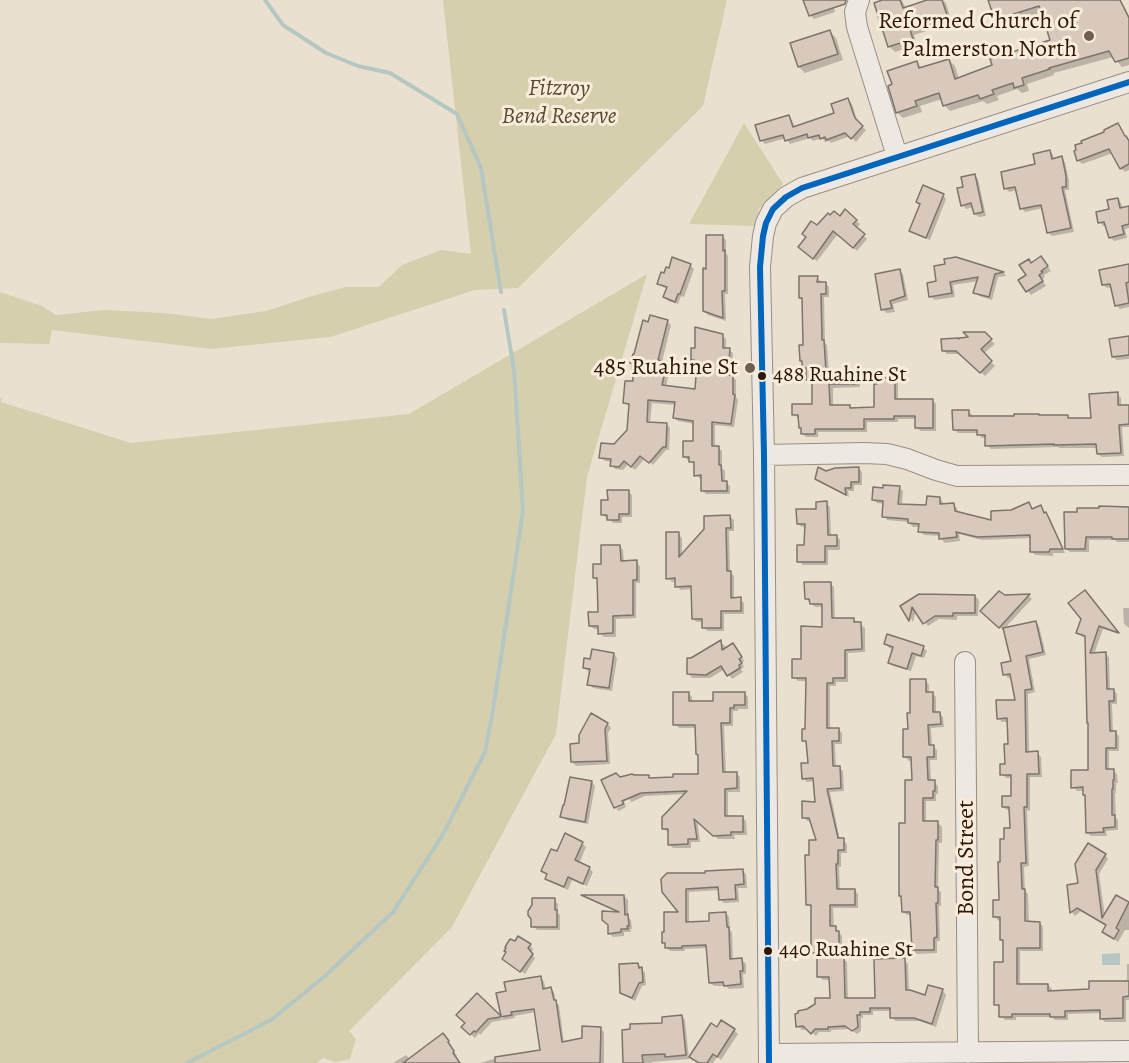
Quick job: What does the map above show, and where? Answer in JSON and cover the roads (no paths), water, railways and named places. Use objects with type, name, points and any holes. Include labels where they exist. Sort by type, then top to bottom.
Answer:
[{"type":"street","points":[[859,0],[855,12],[857,27],[897,156]]},
{"type":"street","points":[[1129,82],[802,188],[786,197],[773,210],[766,223],[760,267],[765,455],[770,1059],[1129,1051]]},
{"type":"street","points":[[765,455],[887,454],[957,476],[1129,475]]},
{"type":"street","name":"Bond Street","points":[[965,663],[968,1053]]},
{"type":"waterway","points":[[265,0],[283,25],[326,53],[358,66],[390,73],[457,114],[481,168],[501,292]]},
{"type":"waterway","points":[[187,1063],[271,1020],[325,976],[393,912],[442,836],[485,752],[523,511],[514,370],[504,310]]},
{"type":"place","name":"Reformed Church of Palmerston North","points":[[1089,36]]},
{"type":"place","name":"485 Ruahine St","points":[[750,368]]},
{"type":"place","name":"488 Ruahine St","points":[[762,376]]},
{"type":"place","name":"440 Ruahine St","points":[[768,951]]},
{"type":"park label","name":"Fitzroy Bend Reserve","points":[[559,103]]}]
